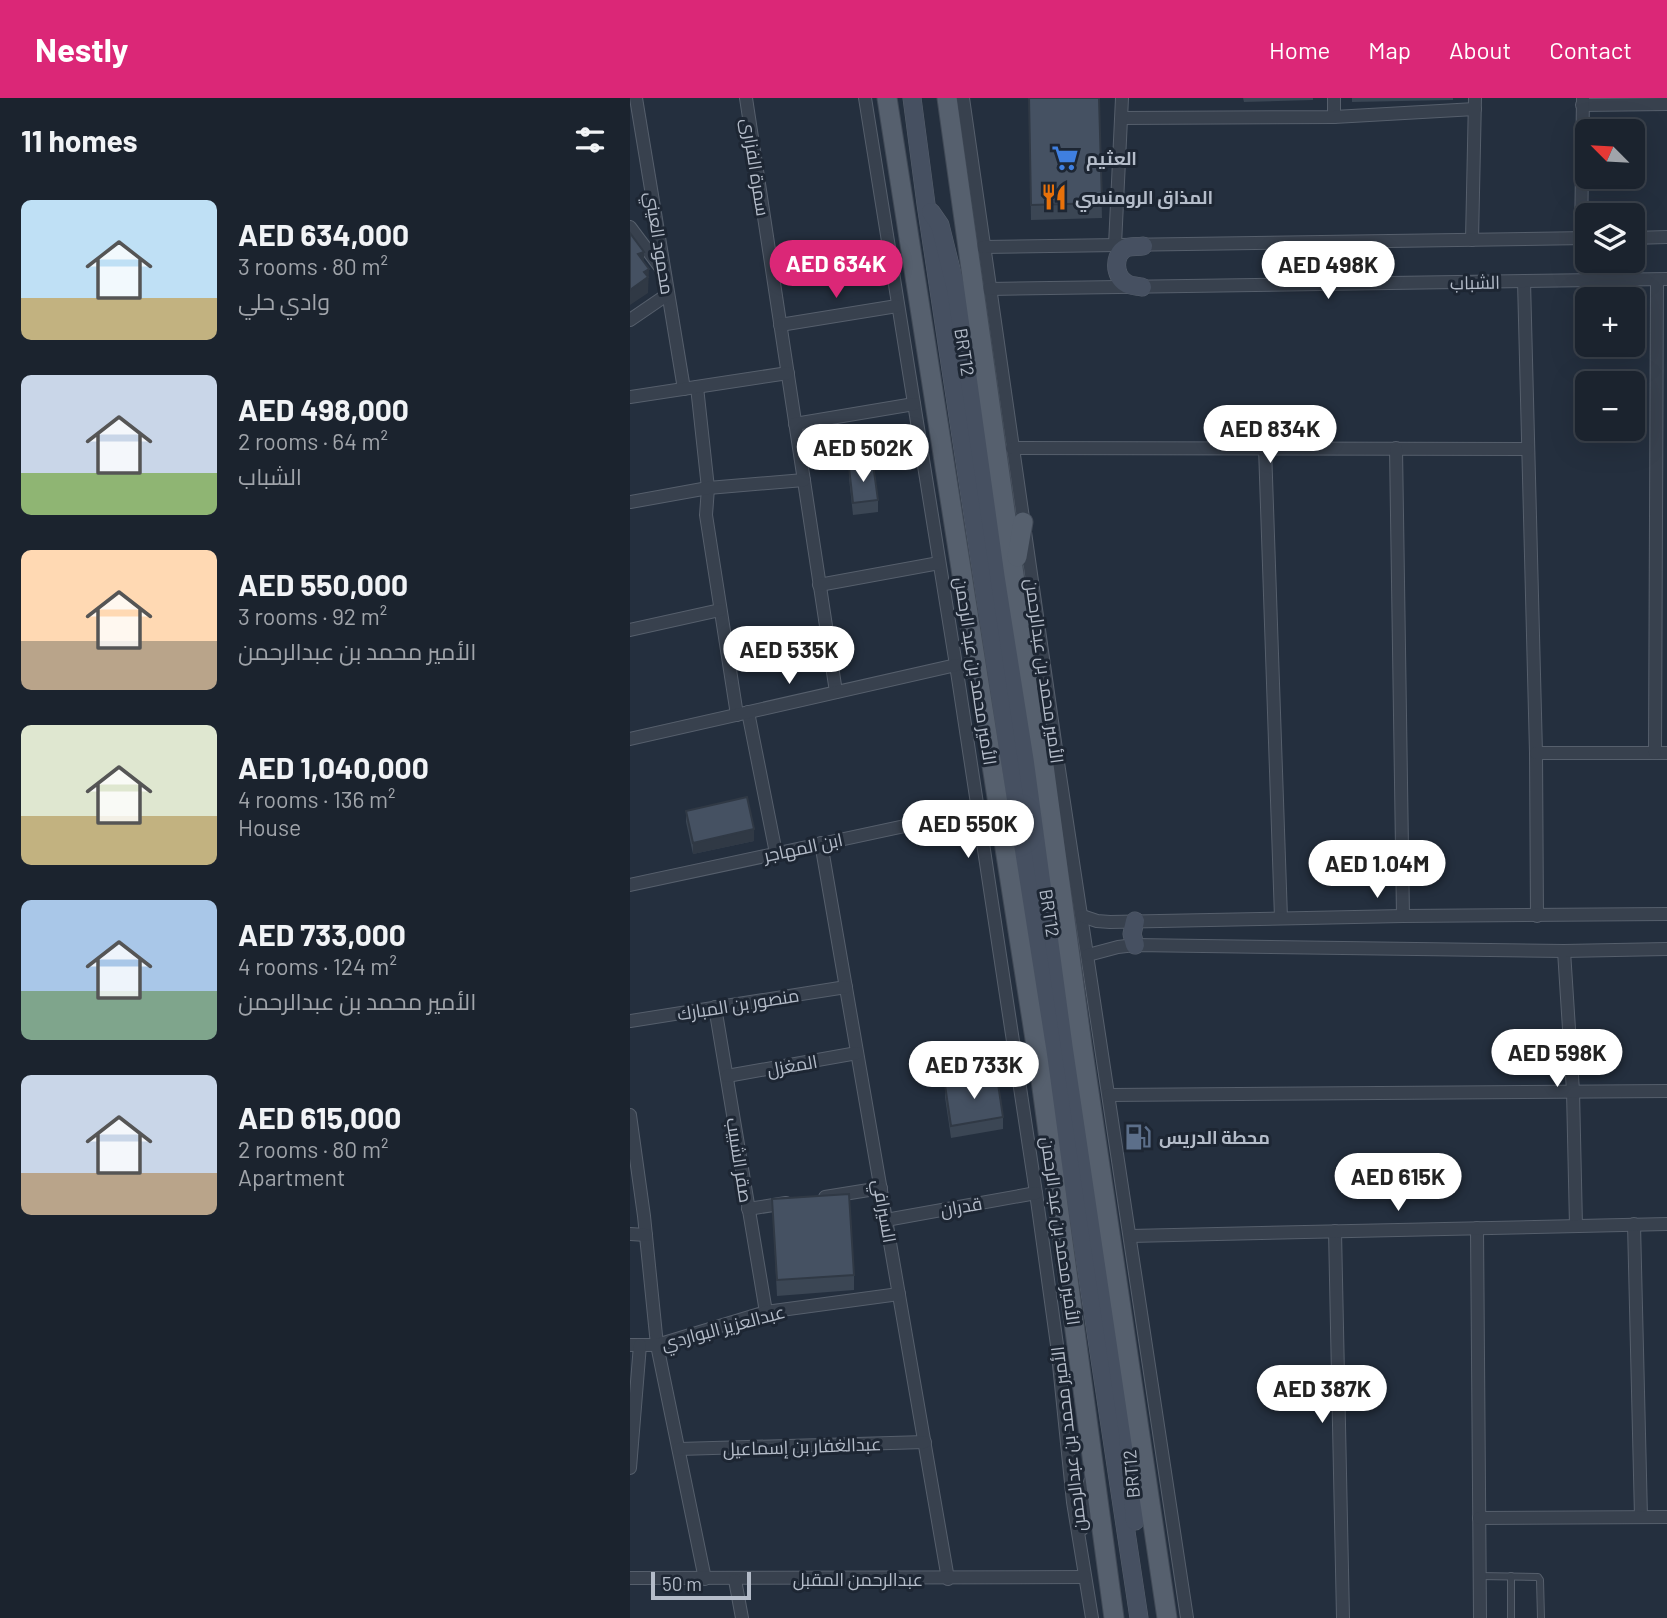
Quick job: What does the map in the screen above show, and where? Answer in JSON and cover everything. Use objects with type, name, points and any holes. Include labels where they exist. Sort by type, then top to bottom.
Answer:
[{"type":"main road","name":"الأمير محمد بن عبد الرحمن","points":[[887,98],[1038,1058],[1114,1618]]},
{"type":"main road","name":"BRT12","points":[[912,98],[1139,1618]]},
{"type":"main road","points":[[947,98],[1014,575],[1050,757],[1084,1059],[1167,1618]]},
{"type":"main road","points":[[1142,287],[1126,283],[1116,270],[1120,253],[1127,248],[1143,246]]},
{"type":"main road","points":[[1014,575],[1023,522]]},
{"type":"main road","points":[[1135,921],[1132,934],[1135,945]]},
{"type":"street","name":"محمود العيني","points":[[636,98],[684,389]]},
{"type":"street","name":"سمرة الفزارى","points":[[746,98],[836,692]]},
{"type":"street","name":"الأمير محمد بن عبدالرحمن","points":[[865,98],[1037,1193],[1057,1345],[1073,1502],[1091,1618]]},
{"type":"street","name":"الأمير محمد بن عبدالرحمن","points":[[963,98],[1023,522],[1050,757],[1082,916],[1187,1618]]},
{"type":"street","points":[[1115,245],[1122,98]]},
{"type":"street","points":[[1334,98],[1334,117]]},
{"type":"street","points":[[1583,203],[1582,101],[1667,104]]},
{"type":"street","points":[[1122,118],[1334,117],[1475,103],[1472,240]]},
{"type":"street","points":[[630,228],[665,274]]},
{"type":"street","points":[[1645,238],[1667,237]]},
{"type":"street","points":[[983,247],[1575,238]]},
{"type":"street","points":[[1536,753],[1661,753],[1662,279]]},
{"type":"street","name":"الشباب","points":[[989,289],[1662,279]]},
{"type":"street","points":[[1524,281],[1536,753],[1537,916]]},
{"type":"street","points":[[630,320],[668,294]]},
{"type":"street","points":[[780,326],[897,306]]},
{"type":"street","points":[[630,397],[788,373]]},
{"type":"street","points":[[698,387],[708,488],[706,515],[720,610],[776,853]]},
{"type":"street","points":[[795,424],[914,404]]},
{"type":"street","points":[[1012,448],[1528,449]]},
{"type":"street","points":[[1265,448],[1281,918]]},
{"type":"street","points":[[1396,449],[1403,916]]},
{"type":"street","points":[[630,502],[708,488],[804,480]]},
{"type":"street","points":[[820,584],[939,564]]},
{"type":"street","points":[[630,630],[720,610]]},
{"type":"street","points":[[630,739],[956,665]]},
{"type":"street","name":"ابن المهاجر","points":[[630,886],[998,806]]},
{"type":"street","name":"السيرافي","points":[[821,843],[948,1579]]},
{"type":"street","points":[[1082,916],[1097,921],[1135,921],[1667,914]]},
{"type":"street","points":[[1088,955],[1105,949],[1135,945],[1564,951],[1667,949]]},
{"type":"street","points":[[1564,951],[1573,1091],[1576,1226]]},
{"type":"street","name":"منصور بن المبارك","points":[[630,1021],[846,987]]},
{"type":"street","name":"صقر الشبيب","points":[[715,1007],[766,1312]]},
{"type":"street","name":"المغزل","points":[[727,1076],[857,1053]]},
{"type":"street","points":[[1109,1095],[1667,1091]]},
{"type":"street","points":[[630,1115],[634,1177],[646,1235],[657,1345],[705,1579]]},
{"type":"street","points":[[748,1209],[881,1188]]},
{"type":"street","name":"قدران","points":[[886,1220],[1037,1193]]},
{"type":"street","points":[[1634,1224],[1642,1517]]},
{"type":"street","points":[[1130,1236],[1667,1224]]},
{"type":"street","points":[[1477,1228],[1480,1618]]},
{"type":"street","points":[[1335,1231],[1343,1618]]},
{"type":"street","points":[[630,1234],[646,1235]]},
{"type":"street","name":"عبدالعزيز البواردي","points":[[635,1345],[657,1345],[766,1312],[899,1294]]},
{"type":"street","points":[[630,1468],[635,1345]]},
{"type":"street","name":"عبدالغفار بن إسماعيل","points":[[679,1449],[925,1442]]},
{"type":"street","points":[[1081,1551],[1082,1526],[1093,1468]]},
{"type":"street","points":[[1479,1518],[1667,1517]]},
{"type":"street","name":"عبدالرحمن المقبل","points":[[630,1578],[735,1580],[1085,1577]]},
{"type":"street","points":[[735,1580],[741,1618]]},
{"type":"street","points":[[1164,1592],[1181,1618]]},
{"type":"lane","points":[[1479,1576],[1534,1576],[1540,1580],[1541,1618]]},
{"type":"lane","points":[[1511,1576],[1511,1618]]},
{"type":"building","name":"العثيم","points":[[1029,98],[1099,98],[1102,203],[1031,205]]},
{"type":"building","points":[[630,233],[644,252],[638,254],[649,269],[644,272],[648,277],[630,290]]},
{"type":"building","points":[[873,464],[878,500],[853,503],[849,467]]},
{"type":"building","points":[[747,797],[754,829],[693,843],[686,811]]},
{"type":"building","points":[[997,1077],[1003,1117],[951,1126],[945,1085]]},
{"type":"building","points":[[849,1194],[854,1275],[777,1280],[772,1199]]},
{"type":"place","name":"العثيم","points":[[1065,158]]},
{"type":"place","name":"المذاق الرومنسي","points":[[1054,197]]},
{"type":"place","name":"محطة الدريس","points":[[1138,1137]]}]
